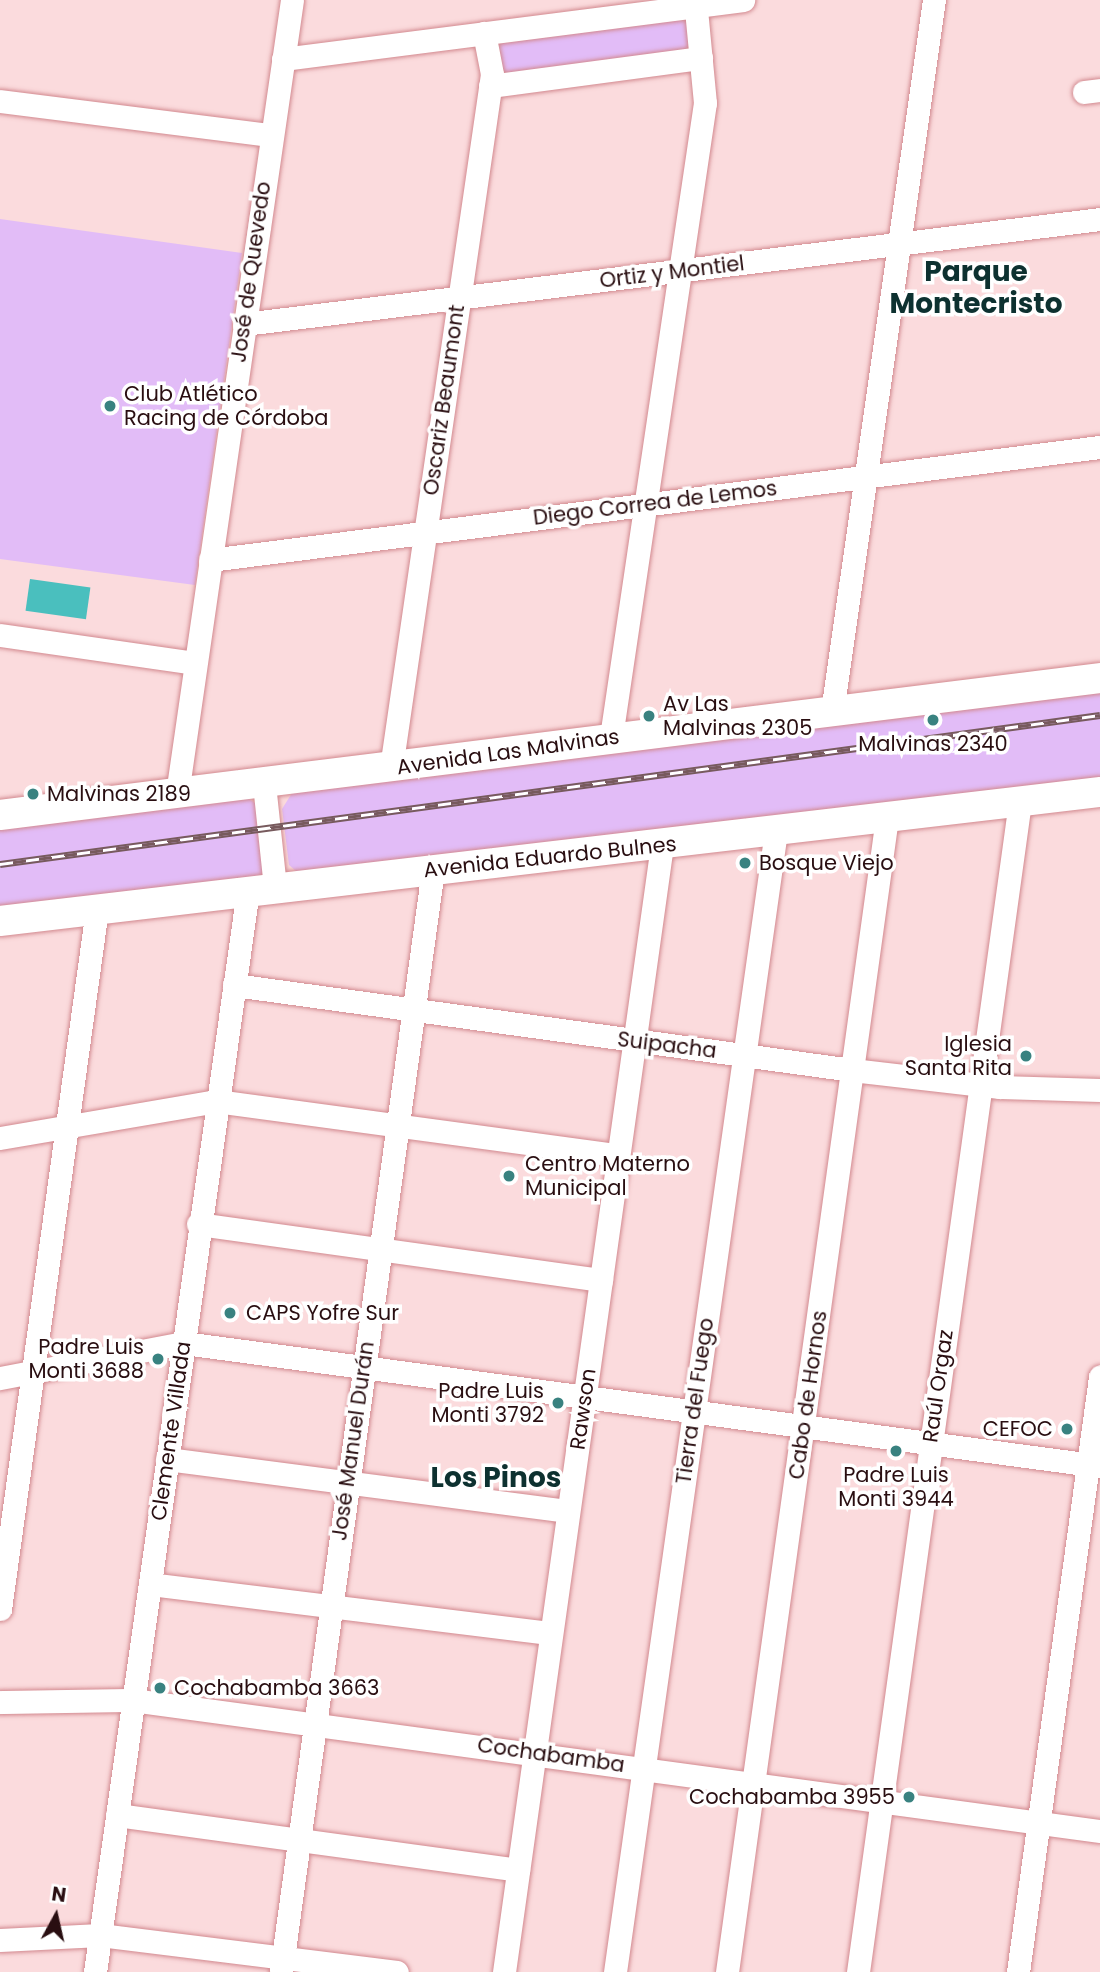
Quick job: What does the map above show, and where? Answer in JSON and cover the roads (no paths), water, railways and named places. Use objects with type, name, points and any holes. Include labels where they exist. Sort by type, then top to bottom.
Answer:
[{"type":"main road","name":"Avenida Las Malvinas","points":[[0,815],[1100,678]]},
{"type":"main road","name":"Avenida Eduardo Bulnes","points":[[0,921],[262,888],[662,845],[1100,792]]},
{"type":"street","name":"José de Quevedo","points":[[177,794],[292,0]]},
{"type":"street","points":[[283,59],[696,3],[743,0]]},
{"type":"street","points":[[832,712],[863,478],[934,0]]},
{"type":"street","points":[[611,737],[705,103],[696,3]]},
{"type":"street","name":"Oscariz Beaumont","points":[[391,768],[490,86],[491,59],[484,33]]},
{"type":"street","points":[[490,86],[701,58]]},
{"type":"street","points":[[0,101],[271,135]]},
{"type":"street","name":"Ortiz y Montiel","points":[[244,324],[1100,219]]},
{"type":"street","name":"Diego Correa de Lemos","points":[[210,560],[1100,447]]},
{"type":"street","points":[[0,635],[195,663]]},
{"type":"street","name":"Clemente Villada","points":[[95,1972],[216,1101],[234,985],[262,888],[264,783]]},
{"type":"street","name":"Raúl Orgaz","points":[[858,1972],[1020,801]]},
{"type":"street","name":"Cabo de Hornos","points":[[727,1972],[805,1426],[887,818]]},
{"type":"street","name":"Tierra del Fuego","points":[[615,1972],[776,831]]},
{"type":"street","name":"Rawson","points":[[504,1972],[662,845]]},
{"type":"street","name":"José Manuel Durán","points":[[282,1965],[313,1723],[416,1013],[433,870]]},
{"type":"street","points":[[0,1609],[97,909]]},
{"type":"street","name":"Suipacha","points":[[234,985],[416,1013],[852,1070],[980,1085],[1100,1090]]},
{"type":"street","points":[[0,1138],[216,1101],[618,1155]]},
{"type":"street","points":[[198,1224],[601,1280]]},
{"type":"street","points":[[0,1378],[184,1343],[1094,1465]]},
{"type":"street","points":[[1018,1972],[1094,1465],[1100,1377]]},
{"type":"street","points":[[167,1459],[567,1511]]},
{"type":"street","points":[[150,1584],[550,1633]]},
{"type":"street","name":"Cochabamba","points":[[0,1702],[132,1700],[1100,1831]]},
{"type":"street","points":[[117,1815],[297,1842],[518,1870]]},
{"type":"street","points":[[0,1940],[100,1935],[282,1965],[397,1972]]},
{"type":"water","points":[[30,579],[90,587],[86,619],[26,611]]},
{"type":"railway","points":[[0,864],[1100,715]]},
{"type":"place","name":"Club Atlético Racing de Córdoba","points":[[110,406]]},
{"type":"place","name":"Av Las Malvinas 2305","points":[[649,716]]},
{"type":"place","name":"Malvinas 2340","points":[[933,720]]},
{"type":"place","name":"Malvinas 2189","points":[[33,794]]},
{"type":"place","name":"Bosque Viejo","points":[[745,863]]},
{"type":"place","name":"Iglesia Santa Rita","points":[[1026,1056]]},
{"type":"place","name":"Centro Materno Municipal","points":[[509,1176]]},
{"type":"place","name":"CAPS Yofre Sur","points":[[230,1313]]},
{"type":"place","name":"Padre Luis Monti 3688","points":[[158,1359]]},
{"type":"place","name":"Padre Luis Monti 3792","points":[[558,1403]]},
{"type":"place","name":"CEFOC","points":[[1067,1429]]},
{"type":"place","name":"Padre Luis Monti 3944","points":[[896,1451]]},
{"type":"place","name":"Cochabamba 3663","points":[[160,1688]]},
{"type":"place","name":"Cochabamba 3955","points":[[909,1797]]},
{"type":"district","name":"Parque Montecristo","points":[[976,288]]},
{"type":"district","name":"Los Pinos","points":[[496,1478]]}]
